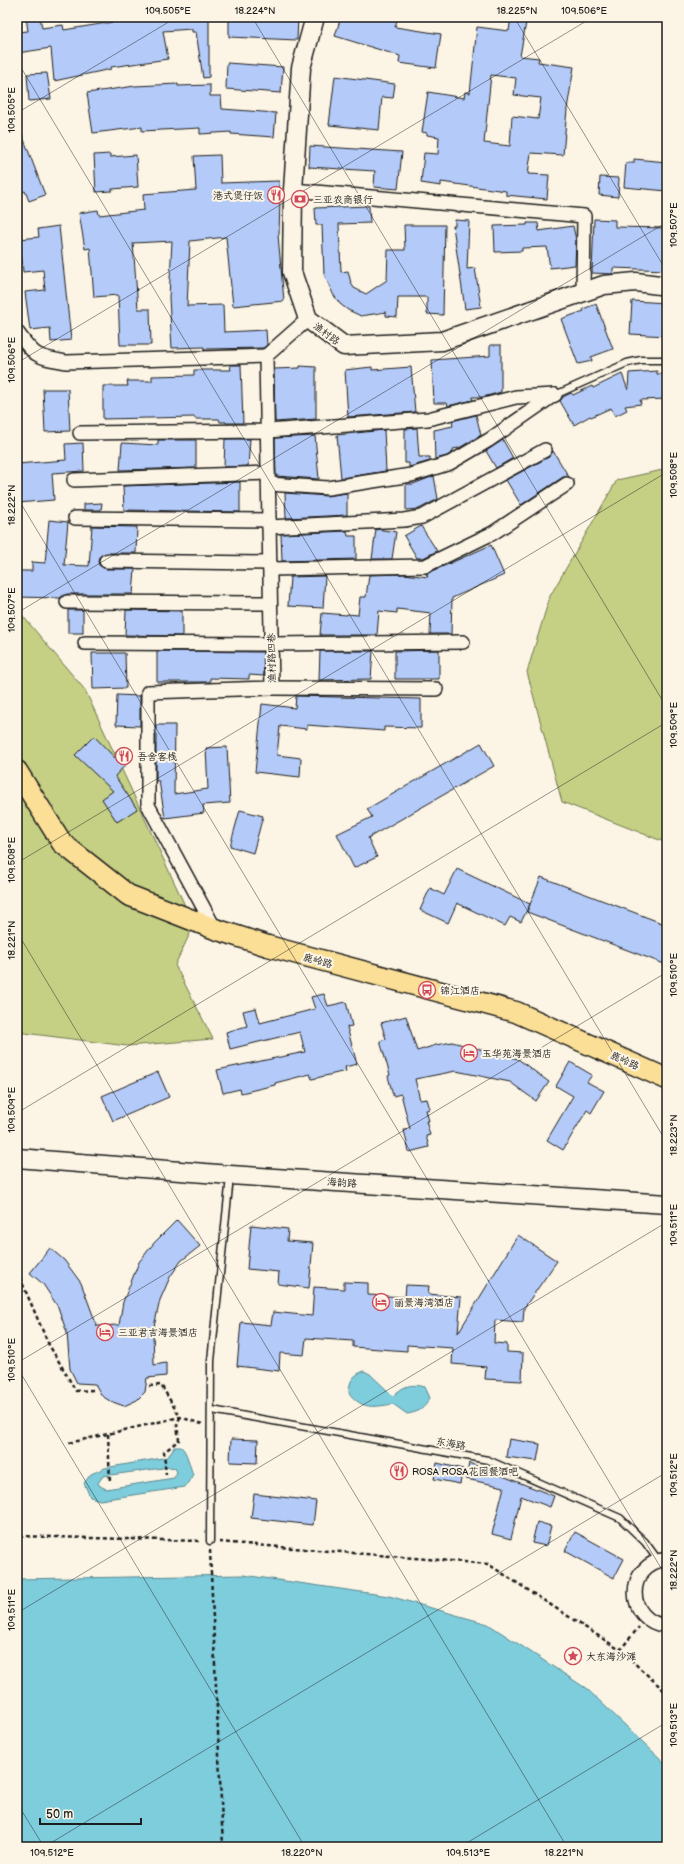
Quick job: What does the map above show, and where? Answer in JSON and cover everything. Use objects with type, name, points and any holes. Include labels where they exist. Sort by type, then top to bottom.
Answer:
[{"type":"main road","name":"鹿岭路","points":[[17,771],[62,843],[128,895],[215,929],[268,946],[516,1012],[667,1079]]},
{"type":"street","name":"渔村路","points":[[315,17],[301,68],[293,190],[292,272],[308,319],[344,346],[442,341],[604,285],[636,282],[667,286]]},
{"type":"street","points":[[293,190],[584,216],[583,292]]},
{"type":"street","points":[[17,332],[31,351],[42,358],[67,362],[266,356],[308,319]]},
{"type":"street","name":"渔村路四巷","points":[[215,929],[148,805],[148,692],[272,688],[266,356]]},
{"type":"street","points":[[80,433],[268,431],[428,419],[516,397],[555,395]]},
{"type":"street","points":[[74,480],[268,478],[328,488],[411,475],[450,463],[489,440],[555,395]]},
{"type":"street","points":[[75,518],[269,523],[404,520],[422,518],[545,450]]},
{"type":"street","points":[[106,561],[270,566],[425,566],[493,533],[567,484]]},
{"type":"street","points":[[67,602],[270,603]]},
{"type":"street","points":[[85,643],[271,644],[463,642]]},
{"type":"street","points":[[272,688],[436,689]]},
{"type":"street","name":"海韵路","points":[[17,1158],[230,1175],[667,1204]]},
{"type":"street","points":[[663,1560],[648,1565],[638,1577],[634,1588],[634,1595],[639,1609],[650,1621],[667,1626]]},
{"type":"lane","points":[[555,395],[627,363],[641,360],[667,360]]},
{"type":"lane","points":[[210,1541],[212,1410],[211,1361],[230,1175]]},
{"type":"lane","name":"东海路","points":[[212,1410],[488,1460],[620,1518],[663,1560]]},
{"type":"path","points":[[17,1271],[48,1343],[76,1391],[94,1390]]},
{"type":"path","points":[[149,1386],[161,1385],[180,1417]]},
{"type":"path","points":[[166,1475],[164,1452],[179,1440],[177,1425],[180,1417]]},
{"type":"path","points":[[69,1443],[180,1417],[211,1427]]},
{"type":"path","points":[[108,1434],[110,1483]]},
{"type":"path","points":[[17,1541],[18,1536],[210,1541],[488,1564],[620,1650],[667,1693]]},
{"type":"path","points":[[210,1541],[223,1847]]},
{"type":"path","points":[[620,1650],[647,1618]]},
{"type":"green space","points":[[667,469],[667,843],[562,802],[527,672],[550,596],[617,480]]},
{"type":"green space","points":[[17,609],[85,690],[194,925],[175,965],[213,1039],[127,1046],[17,1032]]},
{"type":"water","points":[[364,1371],[370,1374],[393,1396],[408,1386],[416,1385],[425,1387],[430,1398],[426,1405],[421,1409],[407,1414],[393,1404],[380,1406],[364,1405],[349,1393],[352,1379],[357,1374]]},
{"type":"water","points":[[174,1447],[181,1447],[185,1452],[193,1475],[185,1487],[100,1500],[90,1497],[84,1483],[91,1474],[105,1468],[168,1457]],"holes":[[[170,1467],[175,1468],[177,1472],[174,1478],[106,1489],[98,1483],[103,1476]]]},
{"type":"water","points":[[243,1575],[389,1596],[488,1624],[587,1689],[667,1765],[667,1847],[17,1847],[17,1579]]},
{"type":"building","points":[[26,17],[40,17],[42,28],[63,25],[64,30],[143,17],[209,17],[209,77],[203,78],[196,32],[192,32],[192,29],[163,31],[168,59],[111,67],[111,69],[54,81],[51,48],[17,53],[17,32],[28,31]]},
{"type":"building","points":[[229,17],[298,17],[297,40],[229,37]]},
{"type":"building","points":[[341,17],[398,17],[395,27],[441,34],[436,68],[399,63],[400,56],[335,36]]},
{"type":"building","points":[[511,17],[527,17],[520,56],[539,58],[538,62],[574,67],[567,109],[563,155],[531,153],[528,174],[549,175],[547,199],[506,195],[506,191],[441,182],[441,186],[421,183],[424,153],[438,154],[439,137],[427,135],[427,133],[422,132],[428,92],[464,98],[465,92],[470,93],[477,27],[509,31]],"holes":[[[491,75],[516,78],[514,95],[541,98],[538,119],[512,116],[510,146],[484,143]]]},
{"type":"building","points":[[227,63],[283,67],[281,93],[226,89]]},
{"type":"building","points":[[47,73],[51,99],[29,101],[27,74]]},
{"type":"building","points":[[335,76],[395,84],[393,98],[382,97],[379,130],[329,125]]},
{"type":"building","points":[[178,84],[178,86],[210,85],[210,96],[221,96],[222,109],[276,113],[274,137],[231,134],[231,132],[200,134],[200,128],[142,131],[142,127],[93,133],[87,93],[135,86]]},
{"type":"building","points":[[17,121],[45,195],[29,201],[25,191],[17,194]]},
{"type":"building","points":[[310,146],[402,152],[398,189],[374,187],[375,171],[309,167]]},
{"type":"building","points":[[110,154],[110,157],[136,155],[138,187],[96,192],[94,155]]},
{"type":"building","points":[[220,155],[221,183],[279,181],[280,199],[278,235],[284,301],[233,306],[226,237],[190,241],[187,306],[223,305],[224,332],[266,330],[267,345],[263,348],[172,348],[169,298],[172,241],[133,243],[138,309],[150,309],[151,345],[120,345],[118,295],[94,297],[90,248],[85,249],[79,213],[98,210],[99,215],[144,210],[143,194],[196,190],[194,156]]},
{"type":"building","points":[[634,159],[667,162],[667,191],[624,187],[626,163],[634,163]]},
{"type":"building","points":[[600,177],[619,178],[618,197],[599,195]]},
{"type":"building","points":[[369,206],[370,223],[339,224],[341,272],[348,271],[354,288],[366,294],[387,280],[388,250],[405,250],[404,225],[445,225],[443,315],[427,314],[427,297],[398,297],[397,317],[386,316],[386,312],[361,316],[348,310],[340,304],[333,294],[324,274],[322,225],[316,225],[315,208]]},
{"type":"building","points":[[594,219],[615,220],[615,227],[667,228],[667,270],[613,268],[613,274],[592,273]]},
{"type":"building","points":[[455,220],[469,221],[467,269],[475,268],[481,307],[465,309],[453,226],[455,226]]},
{"type":"building","points":[[527,223],[538,223],[539,231],[573,226],[576,240],[575,265],[550,268],[547,247],[522,248],[522,251],[495,252],[494,226],[527,225]]},
{"type":"building","points":[[59,226],[71,340],[51,342],[50,328],[30,330],[25,292],[45,290],[43,270],[23,272],[20,239],[39,237],[38,229]]},
{"type":"building","points":[[632,301],[667,303],[667,336],[630,334]]},
{"type":"building","points":[[596,304],[613,349],[591,357],[592,361],[578,364],[561,319],[584,311],[583,309]]},
{"type":"building","points":[[490,345],[501,345],[501,392],[483,397],[472,397],[473,400],[448,406],[447,403],[434,403],[432,360],[490,356]]},
{"type":"building","points":[[230,365],[241,365],[243,423],[226,423],[220,422],[219,419],[195,419],[195,417],[103,419],[103,386],[128,386],[127,381],[152,381],[152,376],[194,375],[194,370],[231,370]]},
{"type":"building","points":[[300,366],[316,367],[316,419],[275,422],[274,369],[300,368]]},
{"type":"building","points":[[372,367],[372,370],[411,367],[415,412],[348,417],[345,370]]},
{"type":"building","points":[[657,371],[657,374],[667,374],[667,399],[640,400],[641,404],[625,406],[627,410],[615,416],[611,408],[591,417],[590,416],[574,425],[560,401],[563,397],[571,393],[573,395],[592,386],[593,388],[622,374],[628,390],[629,373]]},
{"type":"building","points":[[43,389],[68,389],[70,431],[45,432]]},
{"type":"building","points":[[476,415],[481,435],[459,448],[453,449],[453,452],[447,456],[435,459],[434,430],[453,426],[452,421]]},
{"type":"building","points":[[417,428],[419,457],[430,457],[430,461],[409,467],[409,463],[405,463],[405,429]]},
{"type":"building","points":[[384,430],[386,471],[341,478],[337,435]]},
{"type":"building","points":[[315,436],[319,479],[276,476],[275,438]]},
{"type":"building","points":[[225,439],[250,439],[248,466],[224,467]]},
{"type":"building","points":[[158,440],[196,440],[196,468],[120,470],[122,443],[158,445]]},
{"type":"building","points":[[503,440],[513,458],[496,468],[486,451]]},
{"type":"building","points":[[83,443],[84,471],[52,473],[54,500],[17,503],[17,464],[66,460],[65,444]]},
{"type":"building","points":[[553,451],[569,477],[563,477],[521,505],[506,480],[549,457]]},
{"type":"building","points":[[434,476],[438,499],[419,509],[406,510],[406,484],[413,484]]},
{"type":"building","points":[[240,482],[240,512],[124,510],[123,486]]},
{"type":"building","points":[[285,493],[327,496],[347,493],[347,515],[286,518]]},
{"type":"building","points":[[102,503],[101,510],[84,510],[84,504]]},
{"type":"building","points":[[49,520],[68,522],[64,565],[89,566],[92,526],[137,527],[136,553],[106,553],[99,557],[98,561],[99,565],[106,569],[135,569],[133,594],[67,594],[60,598],[17,597],[17,571],[32,571],[32,562],[45,563]]},
{"type":"building","points":[[421,526],[437,551],[423,558],[417,558],[404,536]]},
{"type":"building","points":[[376,529],[396,532],[392,559],[372,559]]},
{"type":"building","points":[[347,531],[348,536],[356,536],[356,559],[282,561],[281,534]]},
{"type":"building","points":[[491,545],[504,575],[452,598],[451,634],[430,634],[431,613],[397,609],[397,613],[379,611],[377,635],[320,635],[322,613],[358,615],[360,597],[366,597],[369,575],[404,574],[428,577],[426,574]]},
{"type":"building","points":[[325,576],[323,608],[288,606],[290,577]]},
{"type":"building","points":[[68,610],[83,610],[83,633],[68,633]]},
{"type":"building","points":[[126,610],[182,611],[182,636],[125,635]]},
{"type":"building","points":[[439,650],[439,679],[395,679],[395,651]]},
{"type":"building","points":[[157,651],[263,652],[264,676],[249,675],[249,679],[210,678],[210,682],[157,682]]},
{"type":"building","points":[[320,651],[373,651],[371,679],[319,680]]},
{"type":"building","points":[[92,653],[125,653],[126,688],[93,689]]},
{"type":"building","points":[[117,695],[140,696],[140,726],[116,725]]},
{"type":"building","points":[[296,696],[421,699],[421,728],[384,727],[384,731],[307,725],[307,729],[280,726],[277,755],[301,758],[300,777],[255,772],[262,704],[295,708]]},
{"type":"building","points":[[156,725],[175,725],[174,794],[208,789],[206,748],[227,747],[230,803],[203,805],[204,813],[165,818],[159,781],[156,781]]},
{"type":"building","points":[[94,736],[115,758],[116,752],[121,747],[132,758],[115,776],[137,809],[117,822],[102,799],[113,791],[75,755]]},
{"type":"building","points":[[481,743],[494,766],[368,838],[377,857],[354,868],[337,834],[372,817],[367,809]]},
{"type":"building","points":[[240,810],[263,816],[253,853],[230,846]]},
{"type":"building","points":[[457,869],[530,904],[521,922],[510,917],[505,926],[457,903],[448,923],[420,910],[430,888],[444,895]]},
{"type":"building","points":[[541,877],[667,925],[667,965],[527,912]]},
{"type":"building","points":[[324,994],[328,1006],[346,1002],[352,1026],[347,1027],[357,1064],[345,1067],[346,1071],[312,1079],[310,1074],[275,1083],[275,1085],[241,1093],[240,1089],[223,1093],[217,1070],[305,1052],[300,1032],[230,1049],[226,1032],[247,1026],[243,1011],[256,1008],[260,1023],[315,1009],[311,997]]},
{"type":"building","points":[[406,1016],[417,1051],[452,1042],[518,1059],[549,1082],[536,1101],[510,1082],[456,1071],[415,1079],[420,1100],[427,1099],[430,1109],[426,1110],[429,1121],[426,1121],[430,1135],[426,1136],[429,1147],[409,1152],[404,1130],[410,1129],[401,1094],[393,1096],[388,1076],[390,1075],[380,1041],[386,1039],[381,1023]]},
{"type":"building","points":[[570,1062],[592,1075],[587,1082],[604,1091],[591,1113],[587,1110],[563,1150],[547,1140],[573,1096],[556,1086]]},
{"type":"building","points":[[158,1072],[169,1097],[113,1121],[102,1096]]},
{"type":"building","points":[[177,1220],[200,1246],[181,1261],[170,1277],[160,1300],[153,1331],[154,1365],[166,1363],[166,1376],[147,1378],[145,1392],[137,1400],[124,1406],[110,1401],[102,1396],[95,1384],[77,1383],[70,1369],[67,1333],[58,1307],[43,1284],[30,1273],[50,1248],[64,1260],[81,1283],[97,1326],[119,1325],[123,1302],[139,1262],[154,1243]]},
{"type":"building","points":[[251,1225],[288,1229],[287,1241],[313,1243],[309,1288],[278,1284],[279,1272],[247,1269]]},
{"type":"building","points":[[518,1235],[557,1261],[524,1308],[523,1322],[495,1320],[494,1343],[507,1344],[507,1352],[523,1353],[522,1381],[485,1379],[486,1367],[452,1364],[453,1348],[407,1345],[407,1351],[353,1347],[353,1341],[306,1338],[304,1355],[280,1353],[279,1371],[237,1366],[241,1322],[271,1325],[273,1312],[312,1316],[314,1287],[344,1289],[344,1282],[368,1283],[368,1295],[405,1297],[406,1285],[429,1286],[428,1294],[461,1297],[458,1333]]},
{"type":"building","points":[[231,1439],[258,1440],[257,1463],[230,1462]]},
{"type":"building","points":[[509,1439],[540,1444],[537,1461],[506,1457]]},
{"type":"building","points":[[437,1463],[463,1469],[460,1484],[434,1479]]},
{"type":"building","points":[[469,1463],[554,1496],[550,1507],[521,1496],[511,1539],[492,1534],[504,1487],[466,1479]]},
{"type":"building","points":[[254,1494],[316,1501],[313,1525],[251,1518]]},
{"type":"building","points":[[537,1522],[551,1526],[546,1546],[532,1543]]},
{"type":"building","points":[[575,1532],[624,1559],[614,1578],[565,1551]]},
{"type":"place","name":"港式煲仔饭","points":[[276,195]]},
{"type":"place","name":"三亚农商银行","points":[[300,199]]},
{"type":"place","name":"吾舍客栈","points":[[124,756]]},
{"type":"place","name":"锦江酒店","points":[[427,990]]},
{"type":"place","name":"玉华苑海景酒店","points":[[469,1053]]},
{"type":"place","name":"丽景海湾酒店","points":[[381,1302]]},
{"type":"place","name":"三亚君吉海景酒店","points":[[105,1332]]},
{"type":"place","name":"ROSA ROSA花园餐酒吧","points":[[399,1471]]},
{"type":"place","name":"大东海沙滩","points":[[573,1656]]}]
